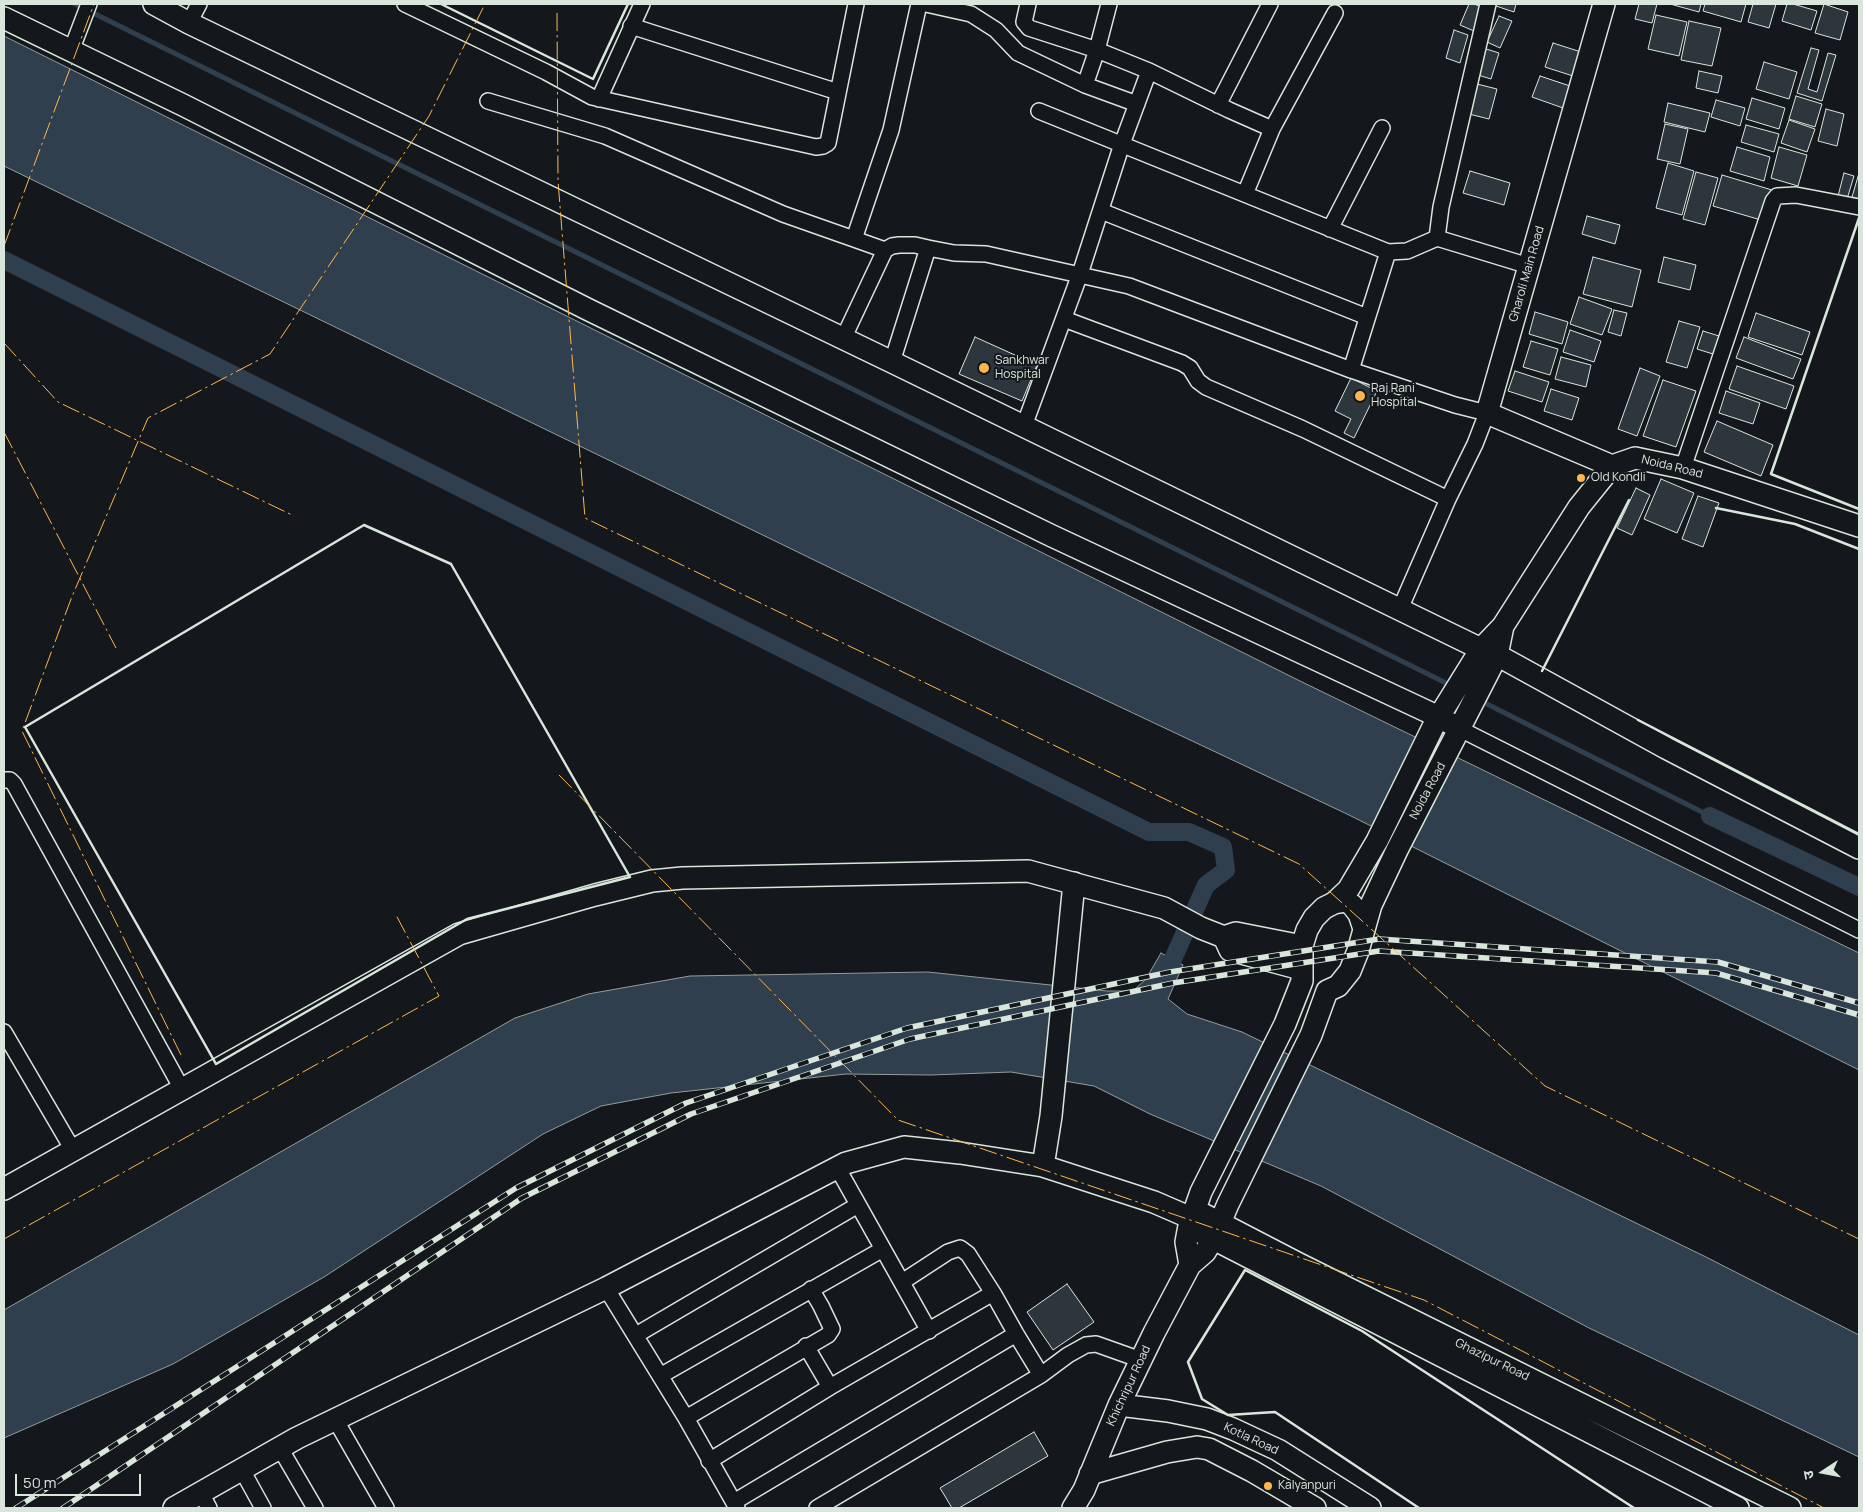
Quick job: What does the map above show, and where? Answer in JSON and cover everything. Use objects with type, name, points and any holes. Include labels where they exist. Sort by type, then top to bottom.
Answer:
[{"type":"street","points":[[73,45],[89,4]]},
{"type":"street","points":[[154,4],[189,23],[1400,609],[1484,661],[1666,748],[1859,848]]},
{"type":"street","points":[[189,23],[199,4]]},
{"type":"street","points":[[405,4],[598,99],[816,147],[828,143],[856,4]]},
{"type":"street","points":[[598,99],[642,4]]},
{"type":"street","points":[[854,239],[891,130],[919,4]]},
{"type":"street","points":[[926,4],[971,14],[996,30],[1018,53],[1085,85],[1137,104]]},
{"type":"street","points":[[1028,4],[1024,22],[1029,28],[1097,50],[1149,71],[1272,129]]},
{"type":"street","points":[[1085,85],[1110,4]]},
{"type":"street","points":[[1218,105],[1270,4]]},
{"type":"street","points":[[1437,238],[1441,207],[1488,4]]},
{"type":"street","name":"Gharoli Main Road","points":[[1487,413],[1604,4]]},
{"type":"street","points":[[1245,194],[1272,129],[1335,13]]},
{"type":"street","points":[[4,18],[73,45],[183,105],[589,310],[1437,720],[1458,734],[1859,930]]},
{"type":"street","points":[[631,26],[838,92]]},
{"type":"street","points":[[1024,426],[1080,274],[1122,144],[1149,71]]},
{"type":"street","points":[[488,101],[605,136],[783,214],[885,250]]},
{"type":"street","points":[[1039,111],[1388,252],[1407,251],[1437,238],[1529,266]]},
{"type":"street","points":[[1330,229],[1382,128]]},
{"type":"street","points":[[1683,468],[1773,201],[1778,196],[1796,195],[1859,207]]},
{"type":"street","points":[[1101,211],[1367,318]]},
{"type":"street","points":[[843,339],[885,250],[892,246],[915,245],[954,252],[986,254],[1130,286],[1350,370],[1455,405],[1487,413],[1612,466]]},
{"type":"street","points":[[892,362],[928,248]]},
{"type":"street","points":[[1350,370],[1388,252]]},
{"type":"street","points":[[1064,318],[1182,363],[1190,368],[1198,380],[1206,387],[1303,429],[1448,499]]},
{"type":"street","points":[[1400,609],[1448,499],[1475,444],[1487,413]]},
{"type":"street","name":"Noida Road","points":[[1364,929],[1371,905],[1397,850],[1471,709],[1484,661],[1503,626],[1579,507],[1612,466],[1635,458],[1683,468],[1859,526]]},
{"type":"street","name":"Noida Road","points":[[1334,903],[1348,890],[1377,841],[1437,720],[1451,697],[1484,661]]},
{"type":"street","points":[[4,780],[10,780],[14,784],[182,1089]]},
{"type":"street","points":[[4,1189],[459,934],[595,895],[652,881],[682,878],[1028,871],[1164,908],[1200,928],[1224,937],[1236,934],[1302,946]]},
{"type":"street","points":[[1044,1166],[1051,1116],[1074,883]]},
{"type":"street","points":[[1190,1265],[1186,1242],[1194,1212],[1285,1024],[1302,975],[1302,946],[1307,930],[1314,918],[1324,908],[1334,903],[1346,901],[1359,914],[1364,929],[1350,971],[1338,986],[1327,991],[1312,988],[1302,975],[1230,950],[1224,937]]},
{"type":"street","name":"Khichripur Road","points":[[1072,1508],[1084,1490],[1119,1405],[1190,1265],[1205,1252],[1220,1222],[1311,1035],[1327,991]]},
{"type":"street","points":[[4,1032],[74,1150]]},
{"type":"street","name":"Ghazipur Road","points":[[174,1508],[205,1501],[242,1470],[280,1448],[335,1419],[606,1288],[837,1167],[904,1147],[960,1153],[1044,1166],[1154,1202],[1194,1212],[1220,1222],[1308,1269],[1790,1508]]},
{"type":"street","points":[[837,1167],[929,1331]]},
{"type":"street","points":[[636,1335],[858,1205]]},
{"type":"street","name":"Ghazipur Road","points":[[1220,1222],[1738,1508]]},
{"type":"street","points":[[902,1282],[948,1252],[960,1248],[968,1254],[993,1293],[1041,1375]]},
{"type":"street","points":[[660,1376],[883,1249]]},
{"type":"street","points":[[606,1288],[686,1418],[735,1505],[1016,1334]]},
{"type":"street","points":[[686,1418],[806,1346],[828,1335],[832,1329],[811,1289]]},
{"type":"street","points":[[709,1461],[830,1387],[993,1293]]},
{"type":"street","points":[[817,1508],[1041,1375],[1068,1355],[1086,1345],[1096,1344],[1141,1360]]},
{"type":"street","points":[[806,1346],[830,1387]]},
{"type":"street","name":"Kotla Road","points":[[1119,1405],[1168,1411],[1207,1419],[1270,1446],[1370,1508]]},
{"type":"street","points":[[335,1419],[386,1508]]},
{"type":"street","points":[[1196,1447],[1207,1419]]},
{"type":"street","points":[[1090,1474],[1166,1452],[1196,1447],[1209,1449],[1252,1471],[1315,1508]]},
{"type":"street","points":[[280,1448],[315,1508]]},
{"type":"street","points":[[242,1470],[263,1508]]},
{"type":"water","points":[[4,36],[1298,680],[1859,953],[1859,1070],[1347,814],[993,647],[4,166]]},
{"type":"water","points":[[1161,953],[1183,965],[1168,999],[1187,1014],[1242,1032],[1704,1256],[1859,1335],[1859,1457],[1589,1328],[1321,1186],[1150,1114],[1094,1086],[1011,1072],[931,1075],[846,1074],[671,1093],[601,1106],[543,1134],[324,1277],[173,1364],[4,1438],[4,1310],[515,1018],[588,994],[690,976],[928,972],[1107,991],[1133,991],[1146,979]]},
{"type":"building","points":[[1469,4],[1484,8],[1474,31],[1460,25]]},
{"type":"building","points":[[1494,4],[1516,4],[1514,12]]},
{"type":"building","points":[[1639,4],[1657,4],[1652,23],[1635,19]]},
{"type":"building","points":[[1670,4],[1701,4],[1699,12]]},
{"type":"building","points":[[1705,4],[1746,4],[1741,22],[1703,11]]},
{"type":"building","points":[[1753,4],[1776,4],[1769,28],[1748,22]]},
{"type":"building","points":[[1787,4],[1817,11],[1811,30],[1782,21]]},
{"type":"building","points":[[1824,4],[1848,12],[1840,40],[1815,33]]},
{"type":"building","points":[[1656,15],[1687,22],[1679,56],[1648,49]]},
{"type":"building","points":[[1499,16],[1512,21],[1500,48],[1487,42]]},
{"type":"building","points":[[1689,21],[1721,28],[1712,66],[1681,60]]},
{"type":"building","points":[[1454,30],[1468,35],[1460,63],[1446,58]]},
{"type":"building","points":[[1553,43],[1581,52],[1573,76],[1545,67]]},
{"type":"building","points":[[1483,48],[1499,53],[1491,79],[1475,74]]},
{"type":"building","points":[[1811,48],[1819,50],[1808,89],[1817,92],[1828,53],[1836,55],[1822,101],[1797,93]]},
{"type":"building","points":[[1764,62],[1797,72],[1789,99],[1756,89]]},
{"type":"building","points":[[1699,71],[1722,76],[1718,93],[1696,88]]},
{"type":"building","points":[[1540,76],[1570,86],[1563,108],[1532,97]]},
{"type":"building","points":[[1473,83],[1497,89],[1489,119],[1465,113]]},
{"type":"building","points":[[1796,96],[1822,104],[1815,127],[1789,119]]},
{"type":"building","points":[[1752,98],[1785,108],[1779,129],[1746,119]]},
{"type":"building","points":[[1716,100],[1745,108],[1740,126],[1711,117]]},
{"type":"building","points":[[1668,103],[1710,113],[1705,132],[1664,122]]},
{"type":"building","points":[[1826,109],[1844,114],[1837,146],[1818,141]]},
{"type":"building","points":[[1789,120],[1815,129],[1807,152],[1781,143]]},
{"type":"building","points":[[1665,124],[1688,129],[1680,164],[1657,159]]},
{"type":"building","points":[[1746,125],[1779,134],[1774,152],[1741,142]]},
{"type":"building","points":[[1737,147],[1770,157],[1764,181],[1730,171]]},
{"type":"building","points":[[1779,147],[1807,155],[1798,186],[1771,178]]},
{"type":"building","points":[[1668,163],[1694,171],[1682,215],[1656,208]]},
{"type":"building","points":[[1470,171],[1510,183],[1504,205],[1463,193]]},
{"type":"building","points":[[1696,172],[1718,178],[1705,225],[1683,219]]},
{"type":"building","points":[[1844,173],[1854,176],[1847,199],[1838,196]]},
{"type":"building","points":[[1859,173],[1859,199],[1852,197]]},
{"type":"building","points":[[1722,175],[1772,190],[1761,220],[1713,206]]},
{"type":"building","points":[[1587,216],[1620,225],[1615,244],[1582,234]]},
{"type":"building","points":[[1593,257],[1641,270],[1632,307],[1583,294]]},
{"type":"building","points":[[1664,257],[1696,265],[1690,290],[1658,282]]},
{"type":"building","points":[[1579,297],[1612,309],[1602,335],[1570,324]]},
{"type":"building","points":[[1614,310],[1627,313],[1621,336],[1608,332]]},
{"type":"building","points":[[1535,312],[1568,322],[1562,344],[1529,334]]},
{"type":"building","points":[[1756,313],[1810,332],[1802,355],[1748,337]]},
{"type":"building","points":[[1679,321],[1700,327],[1687,368],[1666,362]]},
{"type":"building","points":[[1570,330],[1601,341],[1594,362],[1563,352]]},
{"type":"building","points":[[1703,331],[1719,336],[1713,354],[1697,349]]},
{"type":"building","points":[[975,337],[1037,365],[1022,401],[959,374]]},
{"type":"building","points":[[1744,337],[1801,359],[1793,379],[1736,358]]},
{"type":"building","points":[[1531,341],[1558,349],[1550,375],[1523,367]]},
{"type":"building","points":[[1561,357],[1591,365],[1586,387],[1555,379]]},
{"type":"building","points":[[1737,366],[1794,386],[1786,409],[1729,389]]},
{"type":"building","points":[[1640,368],[1660,376],[1637,436],[1618,429]]},
{"type":"building","points":[[1515,371],[1549,382],[1542,402],[1508,391]]},
{"type":"building","points":[[1351,378],[1377,391],[1354,438],[1344,433],[1351,419],[1335,411]]},
{"type":"building","points":[[1663,380],[1696,391],[1676,447],[1643,436]]},
{"type":"building","points":[[1551,389],[1579,398],[1572,420],[1544,411]]},
{"type":"building","points":[[1726,391],[1760,403],[1753,424],[1719,413]]},
{"type":"building","points":[[1717,421],[1773,445],[1761,476],[1704,452]]},
{"type":"building","points":[[1661,479],[1694,493],[1677,533],[1644,519]]},
{"type":"building","points":[[1636,488],[1650,495],[1632,535],[1617,528]]},
{"type":"building","points":[[1698,496],[1719,503],[1703,547],[1682,539]]},
{"type":"building","points":[[1067,1284],[1094,1322],[1053,1350],[1027,1312]]},
{"type":"building","points":[[1034,1432],[1048,1456],[959,1508],[952,1508],[940,1488]]},
{"type":"waterway","points":[[75,4],[1452,686]]},
{"type":"waterway","points":[[4,260],[1149,832],[1189,832],[1223,847],[1226,870],[1206,885],[1173,959]]},
{"type":"waterway","points":[[1479,700],[1710,816]]},
{"type":"waterway","points":[[1710,816],[1859,887]]},
{"type":"railway","points":[[16,1508],[516,1188],[686,1103],[907,1028],[1170,972],[1379,939],[1718,962],[1859,1003]]},
{"type":"railway","points":[[63,1508],[522,1198],[691,1114],[910,1039],[1173,983],[1379,951],[1716,973],[1859,1015]]},
{"type":"wall","points":[[441,4],[593,79],[628,4]]},
{"type":"wall","points":[[1859,218],[1771,474],[1859,509]]},
{"type":"wall","points":[[1542,671],[1629,500]]},
{"type":"wall","points":[[1716,508],[1795,524],[1859,549]]},
{"type":"wall","points":[[364,525],[451,564],[630,877],[467,919],[216,1064],[25,727],[364,525]]},
{"type":"wall","points":[[1638,720],[1859,834]]},
{"type":"wall","points":[[1419,1508],[1275,1412],[1228,1415],[1202,1399],[1188,1362],[1245,1270],[1362,1331],[1634,1508]]},
{"type":"power","points":[[4,246],[94,4]]},
{"type":"power","points":[[181,1055],[22,731],[71,599],[148,418],[270,354],[429,116],[485,4]]},
{"type":"power","points":[[557,13],[558,181],[585,518],[1299,864],[1545,1086],[1859,1239]]},
{"type":"power","points":[[4,343],[58,402],[294,516]]},
{"type":"power","points":[[4,432],[116,648]]},
{"type":"power","points":[[559,775],[898,1120],[1424,1300],[1824,1508]]},
{"type":"power","points":[[4,1239],[439,996],[396,915]]},
{"type":"place","name":"Sankhwar Hospital","points":[[984,368]]},
{"type":"place","name":"Raj Rani Hospital","points":[[1360,396]]},
{"type":"place","name":"Old Kondli","points":[[1581,478]]},
{"type":"place","name":"Kalyanpuri","points":[[1268,1486]]}]
